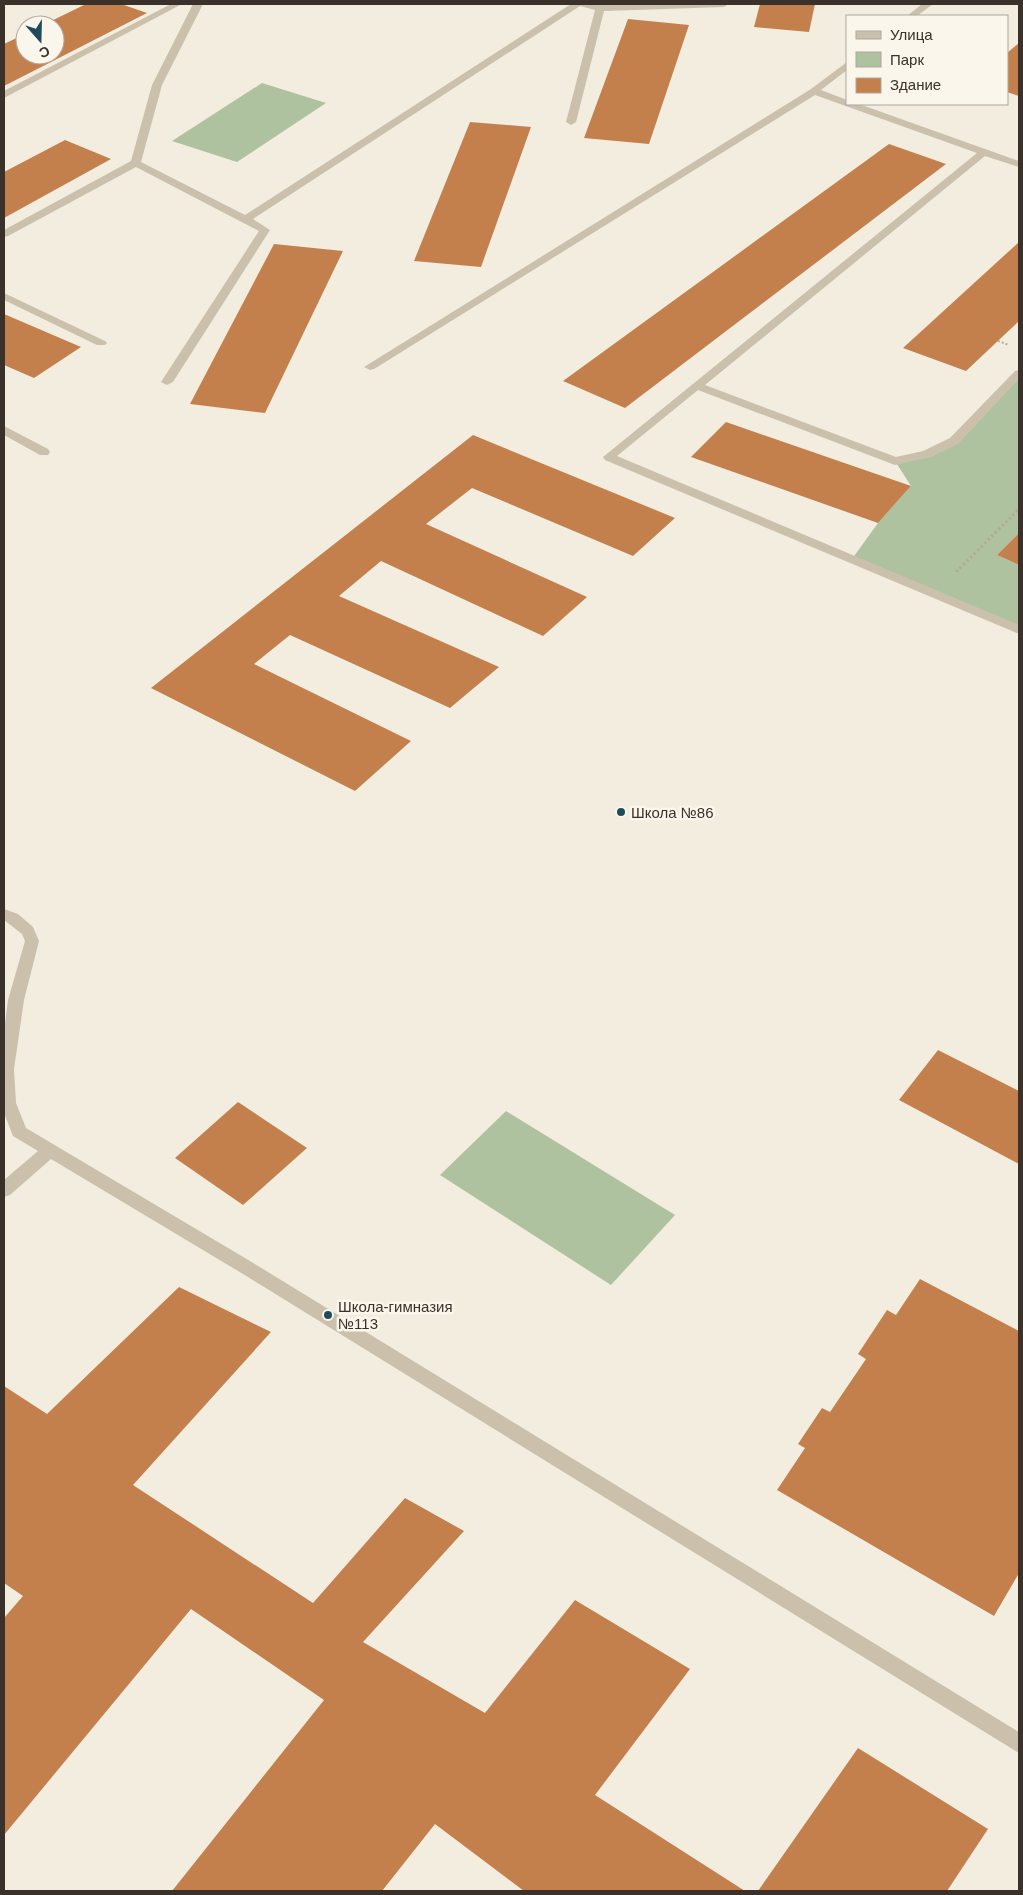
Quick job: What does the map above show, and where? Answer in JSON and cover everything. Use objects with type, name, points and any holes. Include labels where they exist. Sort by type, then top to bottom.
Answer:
[{"type":"lane","points":[[4,96],[177,4]]},
{"type":"lane","points":[[4,234],[136,163],[156,85],[198,4]]},
{"type":"lane","points":[[246,219],[577,4]]},
{"type":"lane","points":[[584,4],[600,8],[724,4]]},
{"type":"lane","points":[[912,15],[928,4]]},
{"type":"lane","points":[[571,122],[600,8]]},
{"type":"lane","points":[[370,367],[814,90],[846,66]]},
{"type":"lane","points":[[814,90],[846,102]]},
{"type":"lane","points":[[854,105],[1019,164]]},
{"type":"lane","points":[[984,152],[609,457],[1019,630]]},
{"type":"lane","points":[[136,163],[265,230],[167,382]]},
{"type":"lane","points":[[4,296],[101,343]]},
{"type":"lane","points":[[696,386],[895,460],[927,454],[954,441],[1019,373]]},
{"type":"lane","points":[[4,430],[44,452]]},
{"type":"lane","points":[[4,914],[13,918],[28,931],[32,941],[16,1000],[6,1069],[8,1103],[20,1132],[244,1266],[1019,1743]]},
{"type":"lane","points":[[4,1190],[50,1150]]},
{"type":"path","points":[[934,594],[1019,509]]},
{"type":"green space","points":[[262,83],[326,103],[237,162],[172,141]]},
{"type":"green space","points":[[1019,373],[1019,533],[997,555],[1019,565],[1019,630],[852,559],[878,523],[911,486],[895,461],[954,441]]},
{"type":"green space","points":[[506,1111],[675,1215],[611,1285],[440,1175]]},
{"type":"building","points":[[86,4],[121,4],[147,13],[65,55],[65,15],[63,15]]},
{"type":"building","points":[[760,4],[815,4],[809,32],[754,27]]},
{"type":"building","points":[[628,19],[689,25],[649,144],[584,138]]},
{"type":"building","points":[[15,39],[15,65],[45,65],[4,86],[4,44]]},
{"type":"building","points":[[1019,43],[1019,96],[1008,92],[1008,52]]},
{"type":"building","points":[[470,122],[531,127],[481,267],[414,261]]},
{"type":"building","points":[[65,140],[111,159],[4,218],[4,172]]},
{"type":"building","points":[[889,144],[946,164],[625,408],[563,381]]},
{"type":"building","points":[[1019,242],[1019,321],[966,371],[903,348]]},
{"type":"building","points":[[274,244],[343,251],[265,413],[190,404]]},
{"type":"building","points":[[4,314],[81,347],[34,378],[4,365]]},
{"type":"building","points":[[726,422],[911,486],[878,523],[691,457]]},
{"type":"building","points":[[473,435],[675,518],[633,556],[472,488],[426,524],[587,597],[543,636],[381,561],[339,596],[499,667],[450,708],[290,635],[254,664],[411,741],[355,791],[151,688]]},
{"type":"building","points":[[1019,533],[1019,565],[997,555]]},
{"type":"building","points":[[938,1050],[1019,1091],[1019,1164],[899,1100]]},
{"type":"building","points":[[238,1102],[307,1148],[243,1205],[175,1158]]},
{"type":"building","points":[[920,1279],[1019,1331],[1019,1573],[994,1616],[777,1490],[805,1448],[798,1444],[822,1408],[830,1412],[866,1359],[858,1354],[887,1310],[896,1315]]},
{"type":"building","points":[[179,1287],[271,1332],[133,1485],[313,1603],[405,1498],[464,1531],[363,1642],[485,1713],[575,1600],[690,1669],[595,1795],[745,1891],[524,1891],[435,1824],[382,1891],[172,1891],[324,1700],[191,1609],[4,1835],[4,1618],[23,1596],[4,1583],[4,1386],[47,1414]]},
{"type":"building","points":[[858,1748],[988,1829],[947,1891],[758,1891]]},
{"type":"place","name":"Школа №86","points":[[621,812]]},
{"type":"place","name":"Школа-гимназия №113","points":[[328,1315]]}]
